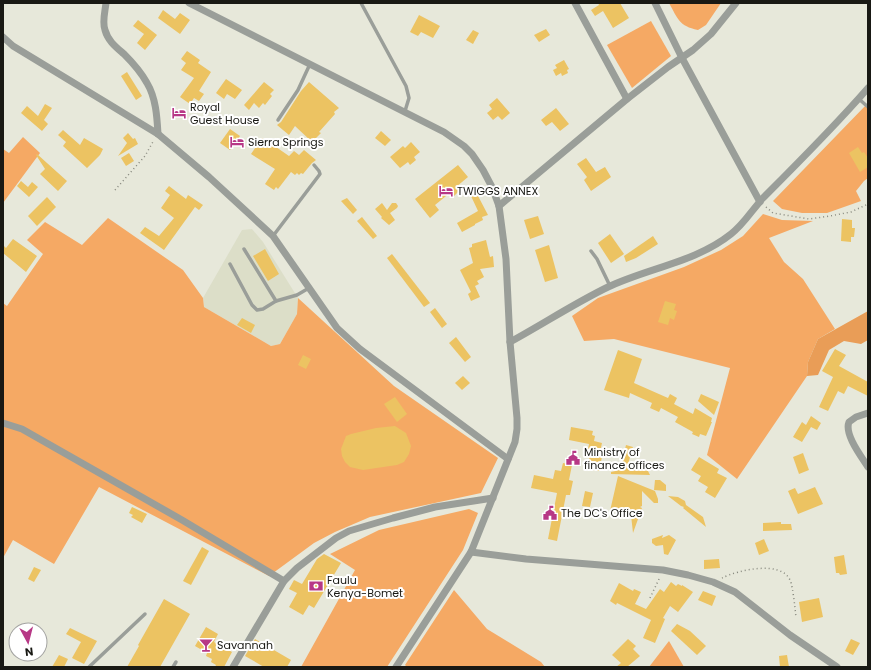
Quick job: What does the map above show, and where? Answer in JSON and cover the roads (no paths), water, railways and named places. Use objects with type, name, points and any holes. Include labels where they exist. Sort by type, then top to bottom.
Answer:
[{"type":"street","points":[[106,3],[104,16],[105,29],[108,37],[141,73],[148,84],[156,108],[158,134]]},
{"type":"street","points":[[189,3],[444,132],[464,146],[472,154],[492,187],[499,206],[506,259],[510,342],[516,399],[517,430],[515,442],[471,552],[448,585],[396,667]]},
{"type":"street","points":[[575,3],[627,99]]},
{"type":"street","points":[[655,3],[682,58],[760,202]]},
{"type":"street","points":[[499,206],[627,99],[706,39],[736,3]]},
{"type":"street","points":[[3,37],[13,46],[158,134],[210,177],[273,236],[337,328],[360,349],[508,459]]},
{"type":"street","points":[[510,342],[610,286],[692,255],[714,245],[731,234],[745,221],[760,202],[868,88]]},
{"type":"street","points":[[868,412],[856,417],[850,422],[848,429],[851,439],[868,467]]},
{"type":"street","points":[[3,423],[22,429],[182,520],[284,581]]},
{"type":"street","points":[[233,667],[284,581],[321,548],[336,538],[349,532],[393,518],[436,507],[492,498]]},
{"type":"street","points":[[471,552],[526,559],[663,570],[713,582],[735,592],[790,635],[837,667]]},
{"type":"lane","points":[[361,3],[406,86],[409,98],[405,111]]},
{"type":"lane","points":[[278,120],[298,90],[310,64]]},
{"type":"lane","points":[[859,98],[868,106]]},
{"type":"lane","points":[[273,236],[320,174],[314,165]]},
{"type":"lane","points":[[244,249],[276,301]]},
{"type":"lane","points":[[591,251],[597,259],[610,286]]},
{"type":"lane","points":[[230,264],[252,306],[257,310],[263,309],[276,301],[297,295],[309,288]]},
{"type":"lane","points":[[89,667],[145,614]]},
{"type":"lane","points":[[173,667],[176,662]]},
{"type":"place","name":"Royal Guest House","points":[[179,113]]},
{"type":"place","name":"Sierra Springs","points":[[237,142]]},
{"type":"place","name":"TWIGGS ANNEX","points":[[446,191]]},
{"type":"place","name":"Ministry of finance offices","points":[[573,458]]},
{"type":"place","name":"The DC's Office","points":[[550,513]]},
{"type":"place","name":"Faulu Kenya-Bomet","points":[[316,586]]},
{"type":"place","name":"Savannah","points":[[206,645]]}]
